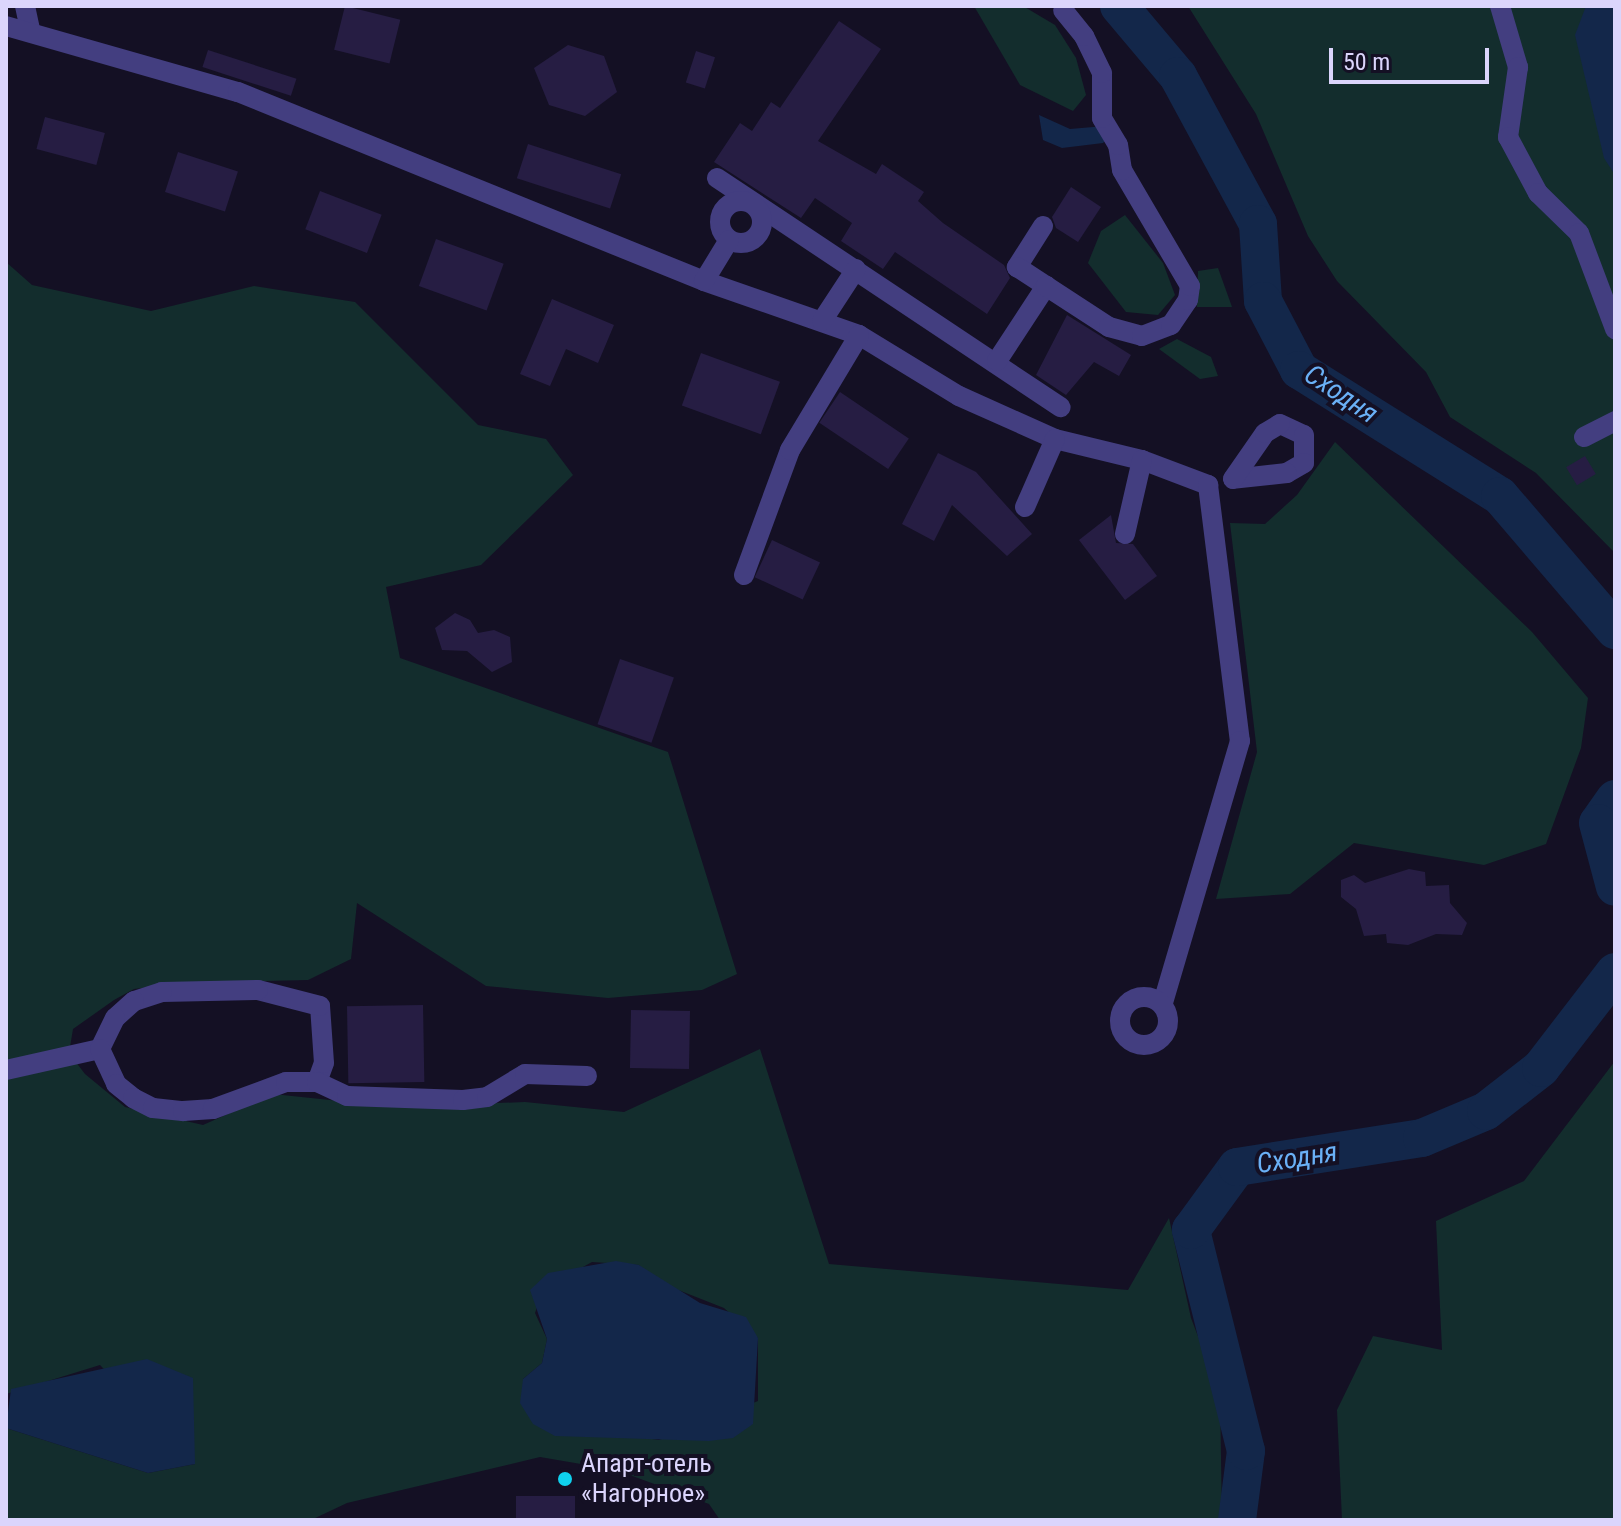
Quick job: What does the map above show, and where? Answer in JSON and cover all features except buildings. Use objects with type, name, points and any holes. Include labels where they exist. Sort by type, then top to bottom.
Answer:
[{"type":"lane","points":[[25,6],[30,30]]},
{"type":"lane","points":[[1500,6],[1518,67],[1508,137],[1538,193],[1579,233],[1615,329]]},
{"type":"lane","points":[[1043,226],[1017,267],[1109,327],[1142,336],[1171,325],[1188,300],[1190,286],[1122,170],[1118,145],[1100,110],[1102,73],[1072,12]]},
{"type":"lane","points":[[6,26],[30,30],[238,92],[704,281],[859,335],[959,396],[1055,439],[1142,460],[1208,485],[1233,479]]},
{"type":"lane","points":[[717,178],[997,361],[1061,407]]},
{"type":"lane","points":[[738,201],[755,203],[762,219],[758,235],[745,243],[729,240],[720,226],[724,210],[738,201]]},
{"type":"lane","points":[[704,281],[729,240]]},
{"type":"lane","points":[[822,321],[856,269]]},
{"type":"lane","points":[[997,361],[1046,286]]},
{"type":"lane","points":[[744,575],[790,450],[859,335]]},
{"type":"lane","points":[[1584,437],[1615,421]]},
{"type":"lane","points":[[1025,507],[1055,439]]},
{"type":"lane","points":[[1125,534],[1142,460]]},
{"type":"lane","points":[[1163,1002],[1240,741],[1208,485]]},
{"type":"lane","points":[[100,1049],[115,1018],[134,1001],[162,992],[258,990],[320,1006],[324,1063],[317,1082]]},
{"type":"lane","points":[[6,1070],[100,1049]]},
{"type":"lane","points":[[100,1049],[116,1084],[153,1108],[213,1109],[286,1082],[317,1082],[347,1096],[463,1100],[487,1097],[525,1074],[587,1076]]},
{"type":"green space","points":[[974,6],[1023,6],[1055,25],[1076,58],[1086,95],[1073,111],[1020,85]]},
{"type":"green space","points":[[1188,6],[1615,6],[1615,553],[1536,473],[1450,417],[1426,372],[1337,281],[1308,236],[1256,114]]},
{"type":"green space","points":[[1125,215],[1163,263],[1175,295],[1158,315],[1126,312],[1088,263],[1101,231]]},
{"type":"green space","points":[[6,262],[32,285],[151,311],[254,286],[355,302],[478,425],[546,439],[573,475],[481,565],[386,587],[400,658],[668,752],[737,974],[702,990],[608,998],[486,986],[357,903],[351,959],[308,980],[183,983],[134,989],[114,1000],[73,1029],[69,1053],[85,1074],[125,1107],[203,1125],[273,1094],[396,1107],[525,1102],[624,1112],[760,1049],[829,1264],[1128,1290],[1169,1218],[1191,1318],[1220,1394],[1222,1520],[720,1520],[709,1504],[616,1470],[540,1457],[347,1503],[311,1520],[6,1520],[6,1428],[148,1473],[195,1464],[100,1365],[6,1394]],"holes":[[[592,1262],[639,1265],[658,1282],[724,1308],[758,1338],[758,1401],[659,1440],[632,1436],[523,1379],[542,1363],[547,1339],[535,1313],[548,1274],[572,1273]]]},
{"type":"green space","points":[[1218,268],[1232,307],[1197,307],[1198,271]]},
{"type":"green space","points":[[1177,339],[1211,357],[1218,376],[1200,379],[1159,349]]},
{"type":"green space","points":[[1335,442],[1532,632],[1588,698],[1581,748],[1546,844],[1484,865],[1354,843],[1290,894],[1216,899],[1257,752],[1230,523],[1265,524],[1297,495]]},
{"type":"green space","points":[[1615,1061],[1615,1520],[1342,1520],[1337,1410],[1373,1336],[1442,1350],[1436,1221],[1524,1181]]},
{"type":"water","points":[[1586,6],[1615,6],[1615,175],[1604,158],[1575,35]]},
{"type":"water","points":[[1039,115],[1070,129],[1105,126],[1110,135],[1103,143],[1062,148],[1043,140]]},
{"type":"water","points":[[616,1261],[639,1265],[700,1303],[746,1317],[758,1338],[753,1424],[733,1438],[709,1441],[555,1436],[533,1424],[520,1403],[523,1379],[542,1363],[547,1339],[530,1290],[548,1273]]},
{"type":"water","points":[[147,1359],[193,1378],[195,1464],[148,1473],[6,1428],[11,1389]]},
{"type":"waterway","name":"Сходня","points":[[1119,6],[1178,76],[1258,224],[1263,301],[1299,370],[1500,496],[1615,630]]},
{"type":"waterway","name":"Сходня","points":[[1615,799],[1598,823],[1615,887]]},
{"type":"waterway","name":"Сходня","points":[[1237,1520],[1246,1451],[1191,1230],[1237,1167],[1422,1138],[1486,1111],[1541,1068],[1615,972]]},
{"type":"place","name":"Апарт-отель «Нагорное»","points":[[565,1479]]}]
